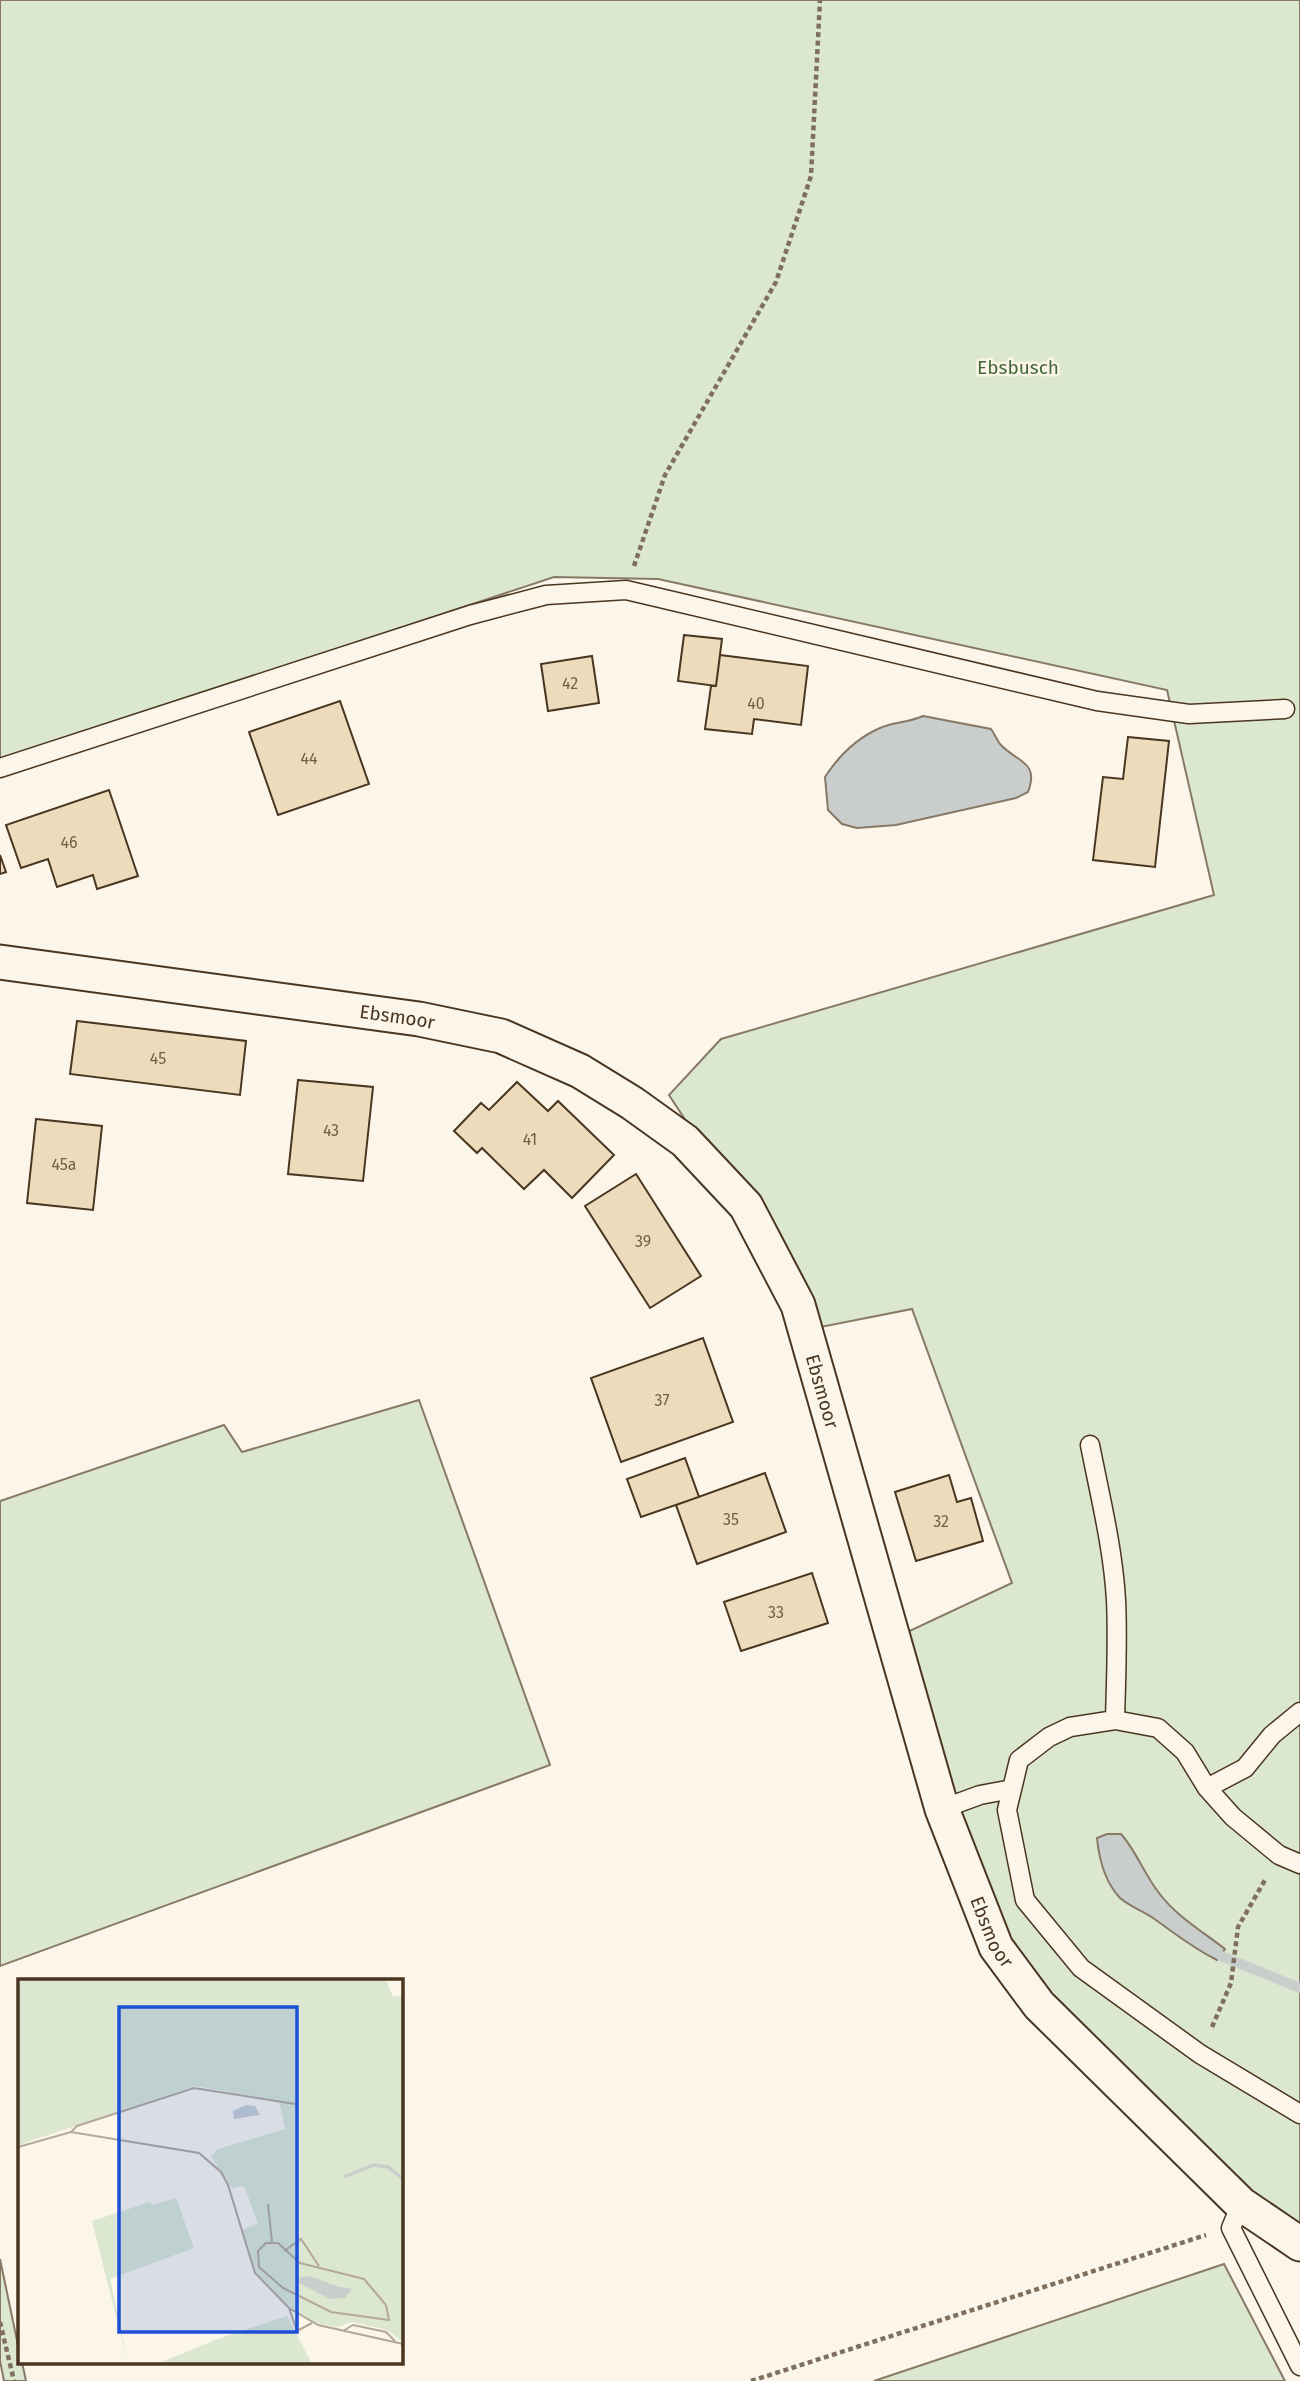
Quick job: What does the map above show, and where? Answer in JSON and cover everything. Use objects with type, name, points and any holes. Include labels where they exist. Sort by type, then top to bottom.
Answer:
[{"type":"street","name":"Ebsmoor","points":[[0,961],[419,1019],[501,1036],[580,1071],[632,1103],[685,1141],[746,1206],[798,1305],[942,1809],[996,1947],[1039,2005],[1236,2216],[1300,2244]]},
{"type":"lane","points":[[0,768],[470,615],[546,595],[626,590],[1097,701],[1189,714],[1285,709]]},
{"type":"lane","points":[[1090,1445],[1116,1598],[1115,1720]]},
{"type":"lane","points":[[1207,1788],[1245,1768],[1272,1735],[1300,1712]]},
{"type":"lane","points":[[1300,1864],[1279,1855],[1233,1817],[1207,1788],[1185,1752],[1158,1728],[1115,1720],[1070,1727],[1049,1737],[1019,1760],[1007,1810],[1026,1900],[1081,1968],[1200,2054],[1300,2114]]},
{"type":"lane","points":[[942,1809],[1012,1789]]},
{"type":"lane","points":[[1236,2216],[1300,2365]]},
{"type":"path","points":[[626,590],[665,475],[776,282],[811,176],[820,0]]},
{"type":"path","points":[[1200,2054],[1231,1983],[1238,1927],[1279,1855]]},
{"type":"path","points":[[751,2381],[1236,2216]]},
{"type":"path","points":[[0,2322],[14,2381]]},
{"type":"green space","name":"Ebsbusch","points":[[0,0],[1300,0],[1300,2230],[1247,2196],[991,1951],[903,1634],[1012,1583],[912,1309],[821,1327],[669,1095],[721,1039],[1214,895],[1167,690],[658,579],[554,577],[0,761]]},
{"type":"green space","points":[[419,1400],[550,1765],[0,1966],[0,1501],[224,1425],[242,1452]]},
{"type":"green space","points":[[0,2259],[18,2345],[18,2364],[22,2364],[26,2381],[4,2381],[0,2361]]},
{"type":"green space","points":[[1224,2264],[1285,2381],[874,2381]]},
{"type":"shaded area","points":[[923,716],[991,729],[1000,744],[1029,768],[1031,782],[1028,792],[1016,798],[896,825],[857,828],[842,824],[828,810],[825,777],[830,770],[842,755],[872,732]]},
{"type":"shaded area","points":[[1107,1834],[1121,1834],[1154,1886],[1173,1909],[1225,1949],[1217,1960],[1120,1898],[1107,1878],[1099,1854],[1097,1838]]},
{"type":"building","points":[[684,635],[722,639],[716,686],[678,681]]},
{"type":"building","points":[[720,655],[808,666],[801,725],[754,719],[752,734],[705,729],[711,686],[716,686]]},
{"type":"building","points":[[592,656],[599,703],[548,711],[541,664]]},
{"type":"building","points":[[340,701],[369,784],[278,815],[249,732]]},
{"type":"building","points":[[1128,737],[1169,741],[1155,867],[1093,860],[1103,777],[1123,779]]},
{"type":"building","points":[[109,790],[138,876],[97,889],[93,875],[57,887],[48,859],[21,868],[6,825]]},
{"type":"building","points":[[0,855],[6,872],[0,874]]},
{"type":"building","points":[[77,1021],[246,1041],[240,1095],[70,1074]]},
{"type":"building","points":[[298,1080],[373,1087],[363,1181],[288,1174]]},
{"type":"building","points":[[517,1082],[548,1111],[558,1101],[614,1155],[572,1198],[544,1170],[524,1189],[482,1148],[477,1153],[454,1131],[481,1103],[489,1110]]},
{"type":"building","points":[[36,1119],[102,1126],[93,1210],[27,1203]]},
{"type":"building","points":[[636,1174],[701,1276],[650,1308],[585,1206]]},
{"type":"building","points":[[703,1338],[733,1422],[621,1462],[591,1378]]},
{"type":"building","points":[[685,1458],[699,1497],[641,1517],[627,1479]]},
{"type":"building","points":[[765,1473],[786,1532],[697,1564],[676,1505]]},
{"type":"building","points":[[949,1475],[957,1502],[971,1498],[983,1541],[916,1561],[895,1492]]},
{"type":"building","points":[[812,1573],[828,1623],[741,1651],[724,1602]]},
{"type":"waterway","points":[[1221,1956],[1300,1988]]}]
